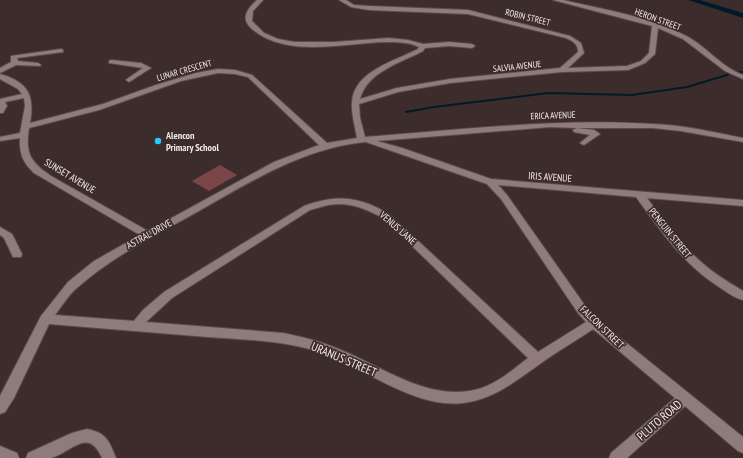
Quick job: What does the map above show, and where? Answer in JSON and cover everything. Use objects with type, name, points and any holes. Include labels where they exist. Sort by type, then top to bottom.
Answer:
[{"type":"street","points":[[260,0],[250,10],[248,21],[258,32],[278,40],[300,44],[325,45],[394,40],[417,43],[422,46],[449,44],[472,46]]},
{"type":"street","name":"ROBIN STREET","points":[[342,0],[353,6],[369,8],[459,12],[525,22],[547,31],[574,39],[580,46],[581,53],[562,70]]},
{"type":"street","name":"HERON STREET","points":[[556,0],[630,18],[675,34],[704,50],[727,72],[743,77]]},
{"type":"street","name":"SALVIA AVENUE","points":[[355,103],[385,93],[422,85],[562,70],[628,68],[643,62],[652,54],[655,26]]},
{"type":"street","points":[[362,140],[355,110],[355,103],[356,93],[363,82],[382,69],[421,50],[422,46]]},
{"type":"street","points":[[0,71],[14,60],[30,53],[61,51]]},
{"type":"street","points":[[14,60],[38,65]]},
{"type":"street","points":[[111,62],[141,65],[148,68],[129,80]]},
{"type":"street","name":"LUNAR CRESCENT","points":[[0,139],[25,130],[107,106],[215,70],[243,72],[250,76],[325,146]]},
{"type":"street","points":[[0,76],[18,85],[26,95],[1,101],[3,106],[0,111]]},
{"type":"street","name":"SUNSET AVENUE","points":[[26,95],[30,108],[25,130],[25,154],[34,168],[48,178],[148,235]]},
{"type":"street","name":"ERICA AVENUE","points":[[362,140],[520,127],[578,124],[653,126],[743,140]]},
{"type":"street","points":[[520,127],[531,131],[572,129],[595,133],[595,136],[584,143]]},
{"type":"street","name":"ASTRAL DRIVE","points":[[0,408],[9,394],[45,319],[62,296],[83,275],[113,254],[278,164],[325,146],[362,140]]},
{"type":"street","name":"IRIS AVENUE","points":[[362,140],[399,150],[490,182],[743,203]]},
{"type":"street","name":"FALCON STREET","points":[[490,182],[504,197],[582,310],[594,323],[743,446]]},
{"type":"street","name":"PENGUIN STREET","points":[[639,194],[675,242],[698,266],[743,296]]},
{"type":"street","name":"VENUS LANE","points":[[136,327],[146,313],[168,294],[307,208],[317,204],[348,201],[373,207],[386,216],[537,360]]},
{"type":"street","points":[[0,230],[8,236],[17,254]]},
{"type":"street","name":"URANUS STREET","points":[[45,319],[252,335],[306,343],[334,352],[392,379],[434,396],[457,397],[481,394],[501,385],[594,323]]},
{"type":"street","name":"PLUTO ROAD","points":[[616,458],[685,398]]},
{"type":"street","points":[[33,458],[89,434],[100,440],[106,448],[109,458]]},
{"type":"street","points":[[0,453],[12,458]]},
{"type":"shaded area","points":[[220,165],[237,175],[209,191],[192,181]]},
{"type":"waterway","points":[[692,0],[743,16]]},
{"type":"waterway","points":[[734,72],[743,72]]},
{"type":"waterway","points":[[725,76],[729,74]]},
{"type":"waterway","points":[[406,112],[434,107],[548,93],[632,95],[687,87],[725,76]]},
{"type":"place","name":"Alencon Primary School","points":[[158,141]]}]
